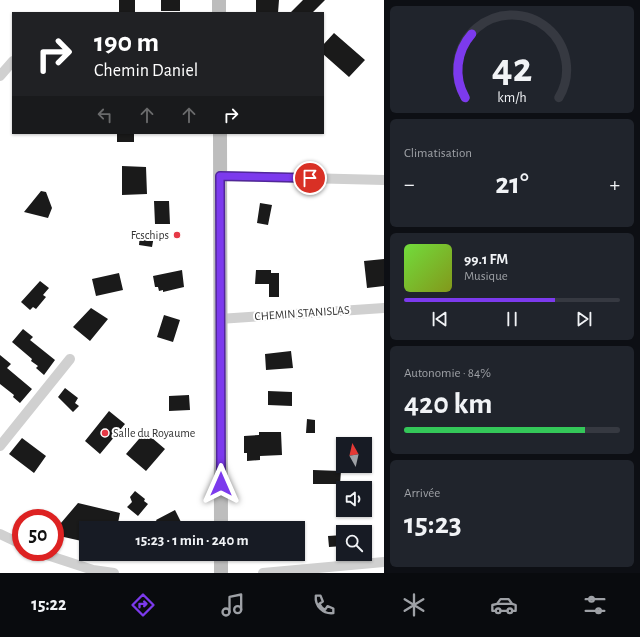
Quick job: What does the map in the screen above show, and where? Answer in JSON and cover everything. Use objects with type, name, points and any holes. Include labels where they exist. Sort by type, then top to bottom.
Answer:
[{"type":"main road","points":[[219,0],[219,12]]},
{"type":"main road","points":[[220,134],[219,319],[221,521]]},
{"type":"main road","points":[[221,561],[221,573]]},
{"type":"street","points":[[0,76],[12,62]]},
{"type":"street","points":[[220,176],[384,180]]},
{"type":"street","name":"CHEMIN STANISLAS","points":[[219,319],[384,308]]},
{"type":"street","points":[[0,446],[70,359]]},
{"type":"street","points":[[0,534],[12,540]]},
{"type":"street","points":[[64,561],[92,570],[114,573]]},
{"type":"street","points":[[263,573],[384,562]]},
{"type":"building","points":[[119,0],[135,0],[135,12],[119,12]]},
{"type":"building","points":[[161,0],[180,0],[180,11],[161,11]]},
{"type":"building","points":[[256,0],[279,0],[278,12],[256,12]]},
{"type":"building","points":[[303,0],[325,0],[313,12],[291,12]]},
{"type":"building","points":[[334,33],[365,60],[349,77],[324,55],[324,44]]},
{"type":"building","points":[[117,134],[134,134],[134,142],[117,142]]},
{"type":"building","points":[[122,166],[146,167],[147,194],[122,195]]},
{"type":"building","points":[[41,191],[46,192],[52,208],[48,218],[24,212]]},
{"type":"building","points":[[154,201],[169,201],[170,224],[155,224]]},
{"type":"building","points":[[260,203],[272,205],[268,225],[257,223]]},
{"type":"building","points":[[140,234],[154,236],[152,247],[139,245]]},
{"type":"building","points":[[384,259],[384,286],[367,288],[364,261]]},
{"type":"building","points":[[182,270],[184,287],[163,292],[163,290],[159,291],[158,287],[155,287],[153,276]]},
{"type":"building","points":[[256,270],[271,270],[271,273],[279,273],[279,297],[269,297],[269,284],[255,284]]},
{"type":"building","points":[[119,273],[123,290],[96,296],[92,279]]},
{"type":"building","points":[[40,281],[49,288],[43,295],[46,297],[36,309],[33,307],[30,310],[21,302]]},
{"type":"building","points":[[91,308],[108,319],[90,341],[73,327]]},
{"type":"building","points":[[164,315],[180,320],[173,342],[157,337]]},
{"type":"building","points":[[23,329],[33,337],[30,340],[55,360],[44,375],[36,368],[38,366],[31,361],[32,359],[12,342]]},
{"type":"building","points":[[291,351],[293,368],[266,370],[265,354]]},
{"type":"building","points":[[0,355],[11,364],[7,368],[32,389],[20,403],[13,397],[14,395],[0,384]]},
{"type":"building","points":[[65,388],[78,398],[75,403],[79,406],[73,412],[58,397]]},
{"type":"building","points":[[268,391],[292,392],[292,406],[268,405]]},
{"type":"building","points":[[189,395],[190,410],[169,411],[169,396]]},
{"type":"building","name":"Salle du Royaume","points":[[109,411],[125,424],[100,454],[85,441]]},
{"type":"building","points":[[307,419],[315,420],[315,433],[306,433]]},
{"type":"building","points":[[145,432],[165,449],[146,471],[126,454]]},
{"type":"building","points":[[259,432],[281,432],[282,455],[260,456],[260,460],[247,461],[247,453],[244,453],[244,436],[259,435]]},
{"type":"building","points":[[22,438],[46,456],[34,473],[9,454]]},
{"type":"building","points":[[313,470],[336,471],[336,473],[341,473],[340,481],[336,481],[336,484],[313,484]]},
{"type":"building","points":[[135,491],[145,499],[144,501],[148,504],[138,516],[127,507],[132,502],[130,497]]},
{"type":"building","points":[[78,503],[120,513],[118,521],[79,521],[79,540],[64,537],[64,519]]},
{"type":"building","points":[[175,510],[180,521],[156,521]]},
{"type":"building","points":[[336,535],[336,546],[329,547],[328,536]]},
{"type":"place","name":"Fcschips","points":[[177,235]]},
{"type":"place","name":"Salle du Royaume","points":[[105,433]]},
{"type":"route","points":[[221,484],[219,319],[220,176],[310,178]]}]
